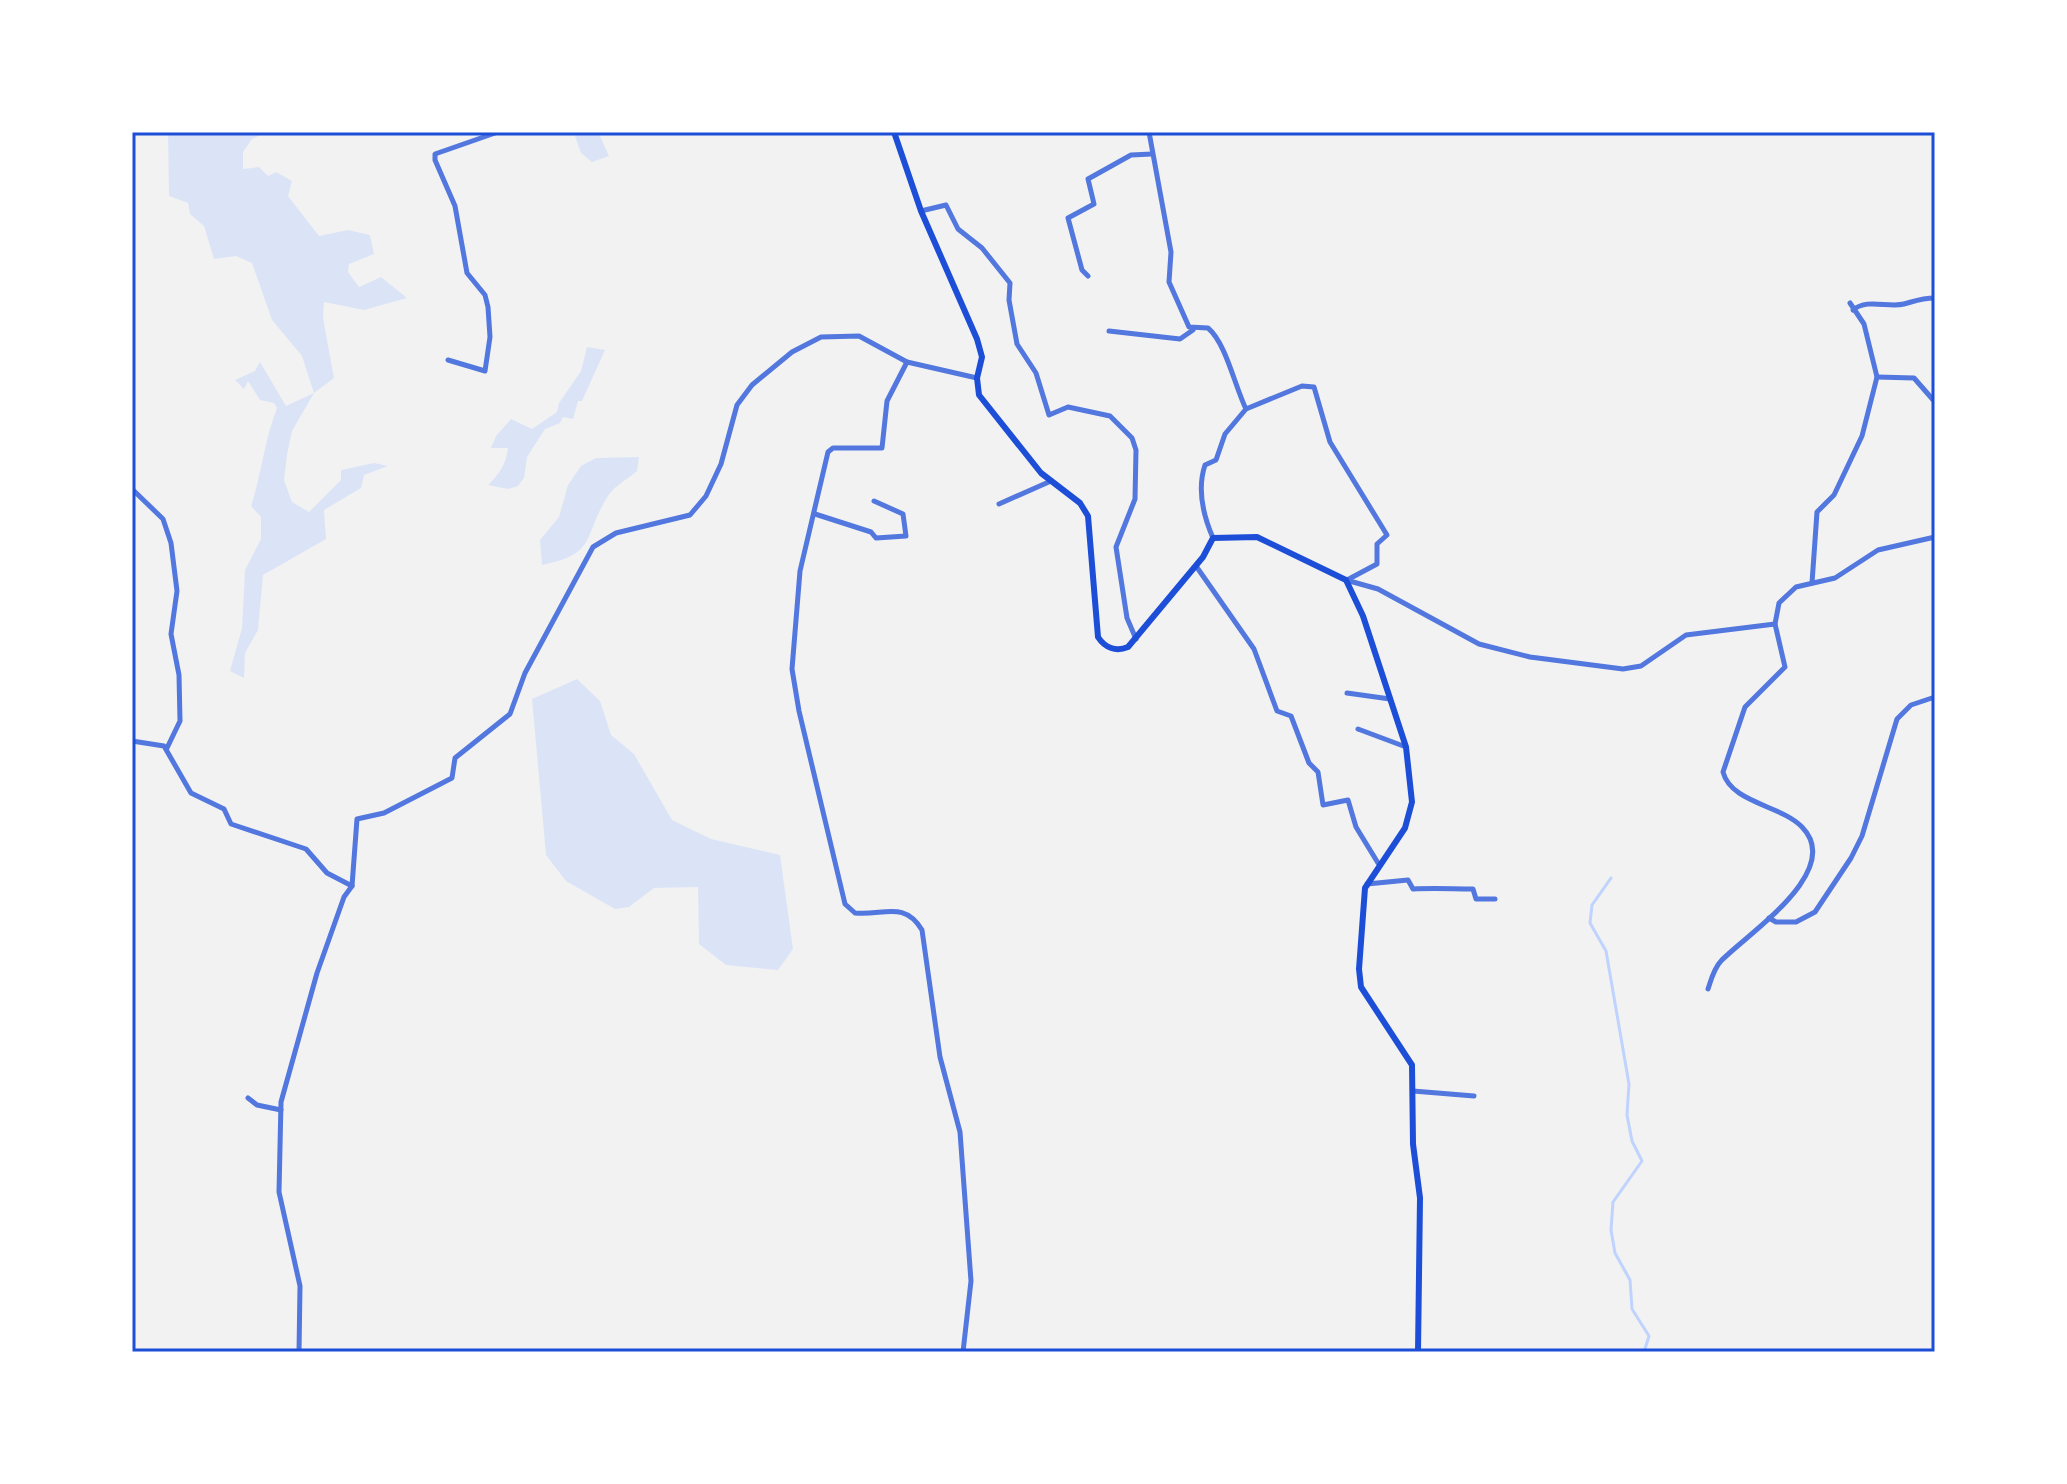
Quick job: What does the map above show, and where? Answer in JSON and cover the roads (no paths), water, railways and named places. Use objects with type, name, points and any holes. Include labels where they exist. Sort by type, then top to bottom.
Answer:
[{"type":"main road","points":[[894,132],[921,211],[977,339],[982,357],[977,378],[979,395],[1021,451],[1051,481],[1080,503],[1088,516],[1098,637],[1103,644],[1116,649],[1128,647],[1196,566],[1213,538],[1257,537],[1346,580],[1363,616],[1406,747],[1412,782],[1409,818],[1366,884],[1359,948],[1361,987],[1409,1055],[1413,1144],[1420,1198],[1418,1352]]},
{"type":"street","points":[[448,360],[485,371],[491,323],[485,295],[467,273],[455,206],[435,154],[498,132]]},
{"type":"street","points":[[1149,132],[1171,252],[1169,282],[1180,312],[1194,330]]},
{"type":"street","points":[[1088,276],[1082,270],[1068,218],[1094,204],[1088,179],[1131,155],[1152,154]]},
{"type":"street","points":[[921,211],[946,205],[958,229],[982,248],[1007,278],[1017,344],[1036,373],[1049,415],[1068,407],[1110,416],[1132,438],[1136,450],[1136,497],[1116,547],[1127,618],[1136,639]]},
{"type":"street","points":[[1853,310],[1862,305],[1935,298]]},
{"type":"street","points":[[1812,583],[1817,512],[1834,495],[1862,436],[1877,377],[1864,324],[1850,303]]},
{"type":"street","points":[[1109,331],[1180,339],[1194,330],[1208,328],[1218,339],[1233,384],[1246,409]]},
{"type":"street","points":[[299,1352],[300,1286],[279,1192],[281,1110],[317,973],[344,897],[352,886],[357,819],[384,813],[452,778],[455,758],[510,714],[525,673],[593,547],[616,533],[690,515],[712,485],[737,405],[752,385],[792,352],[821,337],[859,336],[907,362],[977,378]]},
{"type":"street","points":[[907,362],[889,396],[882,448],[830,449],[800,571],[793,647],[794,689],[845,904],[855,913],[901,910],[912,917],[922,930],[940,1057],[960,1132],[971,1281],[963,1352]]},
{"type":"street","points":[[1877,377],[1914,378],[1935,402]]},
{"type":"street","points":[[1213,538],[1202,499],[1202,473],[1205,465],[1216,460],[1225,434],[1246,409],[1302,386],[1314,387],[1330,442],[1387,535],[1377,544],[1377,564],[1346,580]]},
{"type":"street","points":[[999,504],[1051,481]]},
{"type":"street","points":[[132,489],[163,519],[171,543],[177,591],[171,634],[179,675],[180,721],[167,748]]},
{"type":"street","points":[[815,514],[871,532],[876,538],[906,536],[903,514],[874,501]]},
{"type":"street","points":[[1708,989],[1718,964],[1807,878],[1813,850],[1810,839],[1793,819],[1731,786],[1723,772],[1745,707],[1785,667],[1775,624],[1777,608],[1789,591],[1835,578],[1878,550],[1935,537]]},
{"type":"street","points":[[1196,566],[1254,649],[1277,711],[1291,716],[1309,763],[1318,772],[1323,805],[1348,800],[1356,827],[1378,863]]},
{"type":"street","points":[[1346,580],[1378,589],[1490,648],[1530,657],[1623,669],[1647,663],[1686,635],[1775,624]]},
{"type":"street","points":[[1347,693],[1390,699]]},
{"type":"street","points":[[1769,918],[1776,922],[1796,922],[1815,912],[1862,836],[1897,719],[1911,705],[1935,697]]},
{"type":"street","points":[[1358,729],[1406,747]]},
{"type":"street","points":[[132,741],[158,743],[167,748],[191,793],[224,809],[231,824],[306,849],[336,881],[352,886]]},
{"type":"street","points":[[1366,884],[1408,880],[1413,889],[1447,886],[1454,890],[1473,889],[1476,899],[1495,899]]},
{"type":"street","points":[[1413,1091],[1474,1096]]},
{"type":"street","points":[[248,1098],[257,1105],[281,1110]]},
{"type":"waterway","points":[[1611,878],[1592,905],[1590,923],[1606,951],[1629,1084],[1627,1115],[1632,1141],[1642,1161],[1613,1202],[1611,1230],[1615,1253],[1630,1280],[1632,1309],[1649,1336],[1644,1352]]}]
